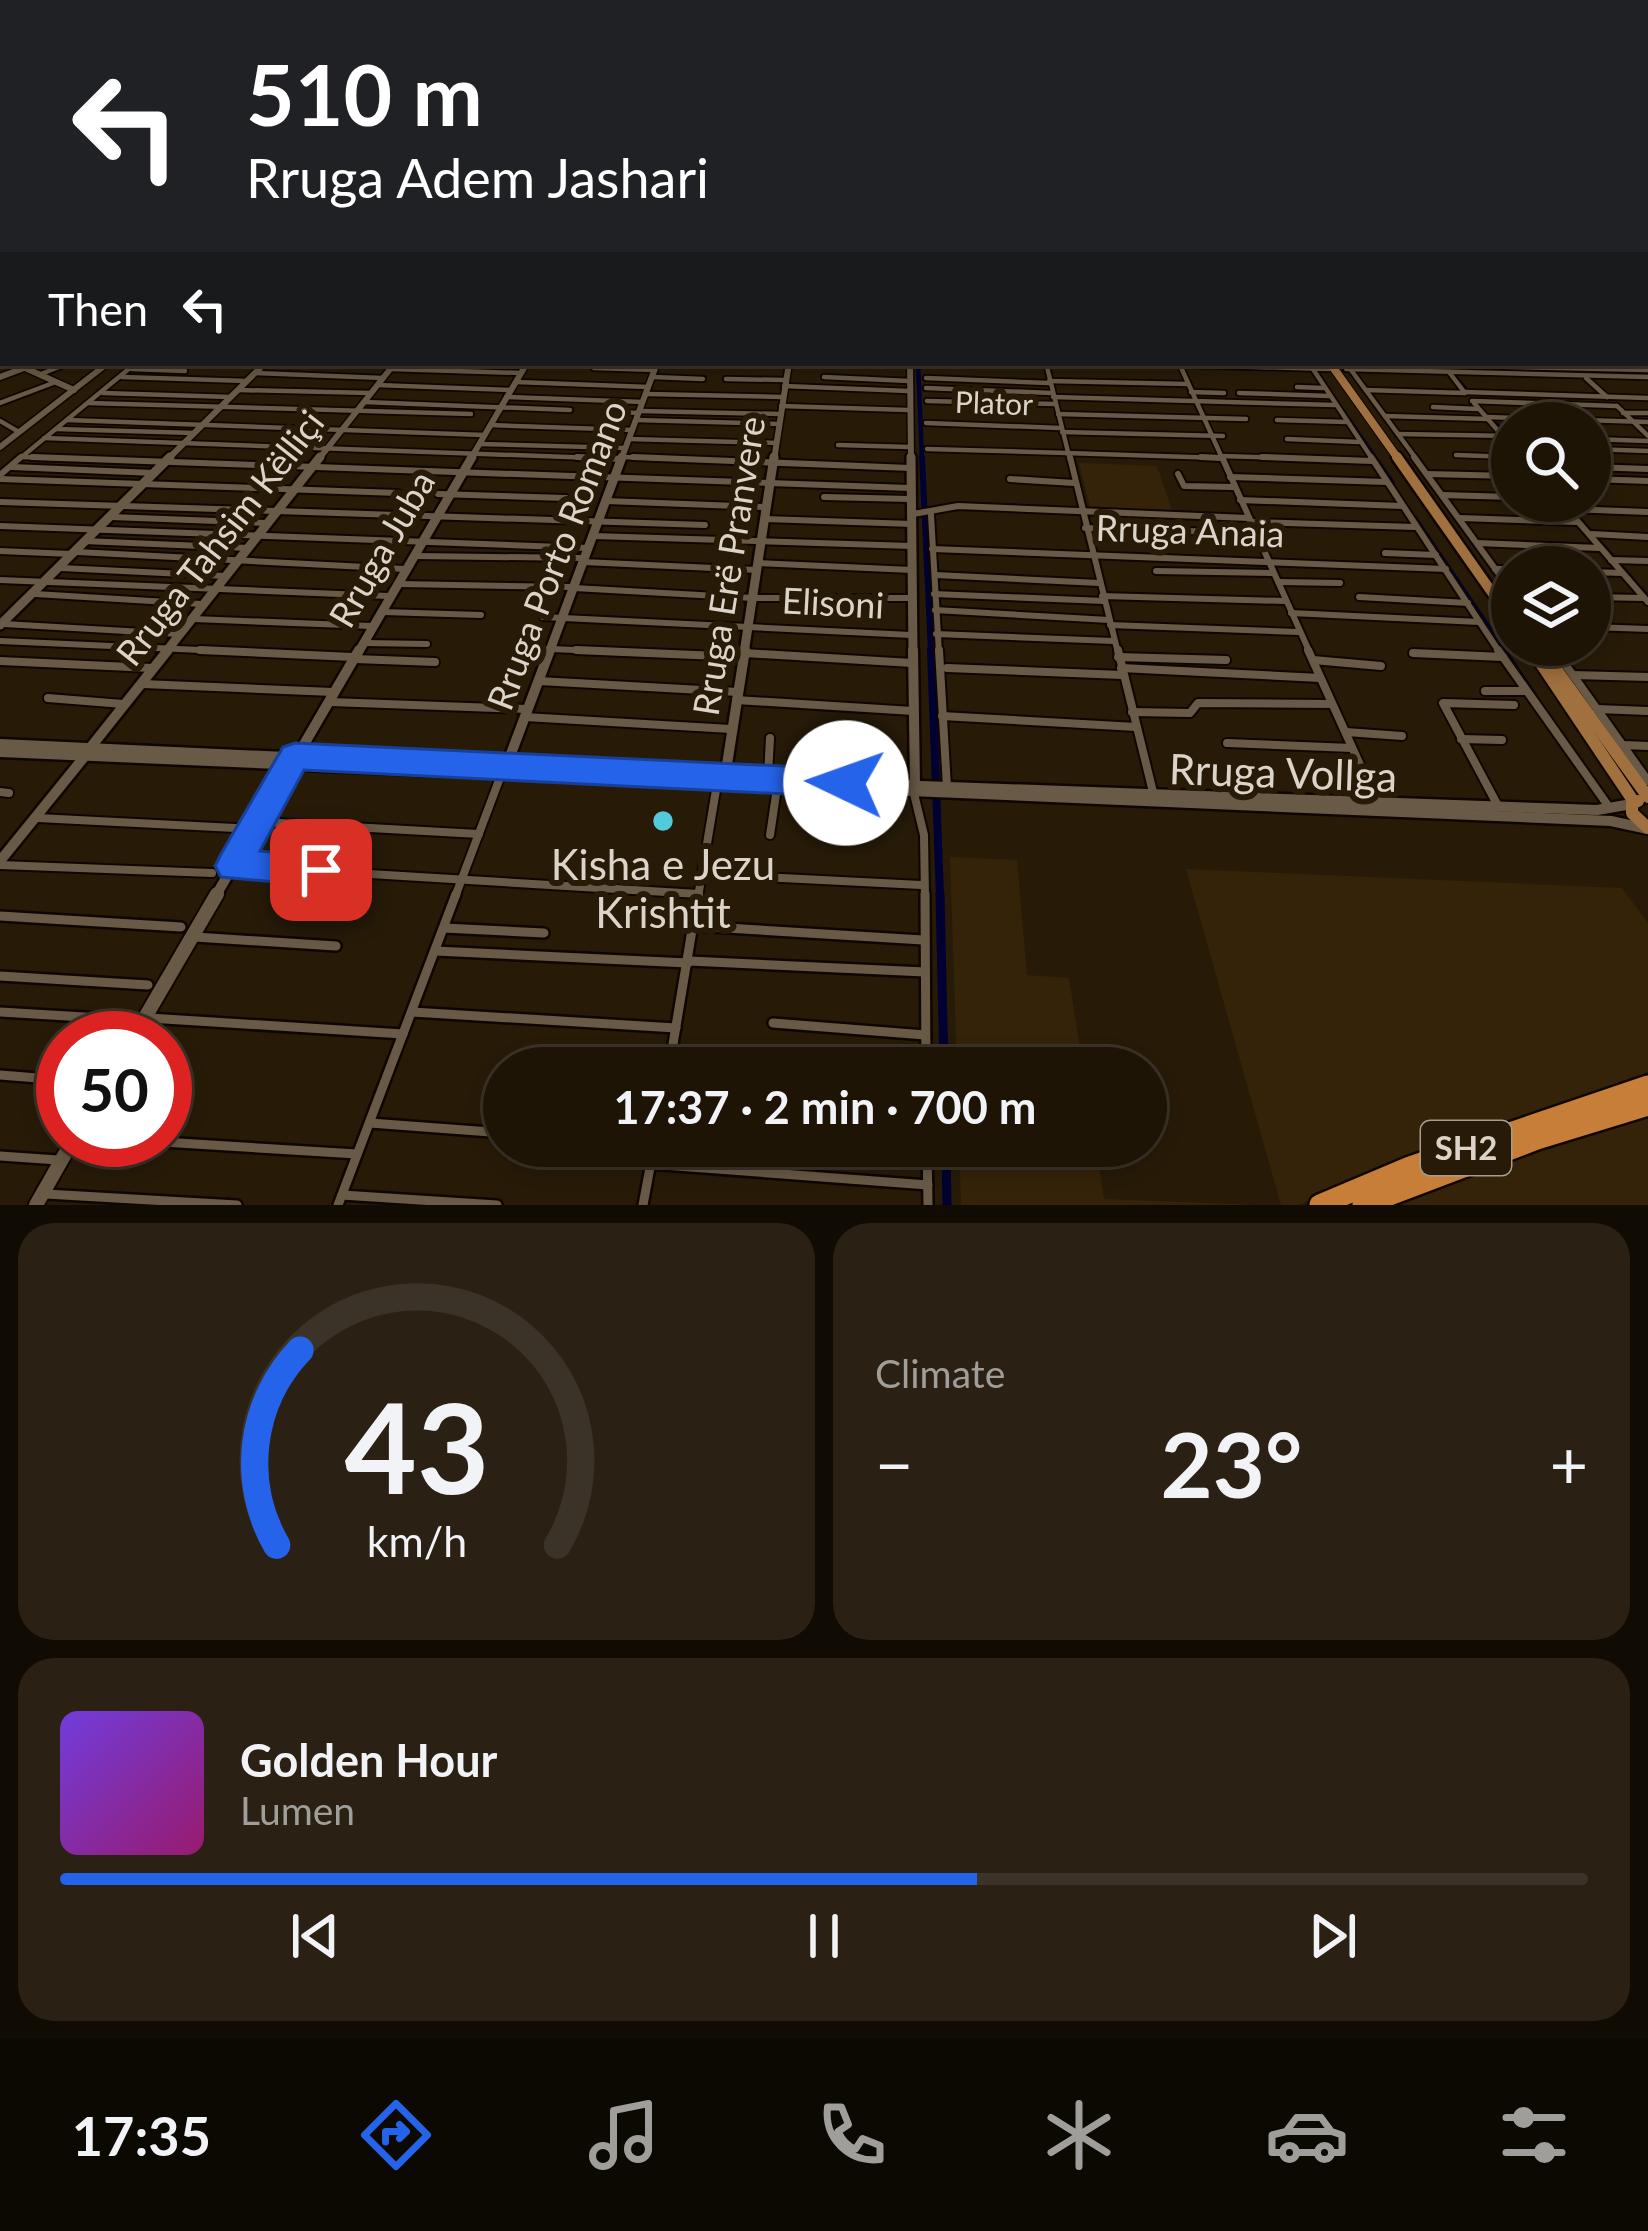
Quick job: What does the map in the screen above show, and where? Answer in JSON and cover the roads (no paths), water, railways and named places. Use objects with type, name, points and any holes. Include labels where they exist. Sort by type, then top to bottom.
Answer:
[{"type":"highway","name":"SH2","points":[[1320,1205],[1410,1167],[1648,1086]]},
{"type":"highway","name":"SH2","points":[[1363,1205],[1537,1139],[1648,1105]]},
{"type":"main road","points":[[1339,367],[1491,580]]},
{"type":"main road","points":[[1339,367],[1491,590]]},
{"type":"main road","points":[[1544,666],[1643,796]]},
{"type":"main road","points":[[1553,666],[1643,796]]},
{"type":"main road","points":[[1643,796],[1633,815],[1648,828]]},
{"type":"street","points":[[22,366],[74,390]]},
{"type":"street","points":[[38,375],[61,366]]},
{"type":"street","points":[[0,447],[104,366]]},
{"type":"street","points":[[0,477],[132,366]]},
{"type":"street","points":[[0,625],[262,366]]},
{"type":"street","name":"Rruga Juba","points":[[148,1011],[186,932],[233,866],[420,543],[443,494],[461,474],[525,366]]},
{"type":"street","points":[[67,420],[484,434],[641,409],[681,366]]},
{"type":"street","name":"Rruga Erë Pranvere","points":[[721,781],[788,366]]},
{"type":"street","points":[[910,366],[910,494],[932,549],[944,790]]},
{"type":"street","points":[[1047,366],[1154,797]]},
{"type":"street","points":[[1180,366],[1376,800]]},
{"type":"street","points":[[1311,366],[1491,639]]},
{"type":"street","points":[[1339,367],[1648,374]]},
{"type":"street","points":[[1339,367],[1366,390],[1491,563]]},
{"type":"street","points":[[1422,367],[1449,373],[1648,374]]},
{"type":"street","points":[[594,368],[641,409],[774,462],[910,468]]},
{"type":"street","points":[[128,369],[185,371]]},
{"type":"street","points":[[99,393],[235,394],[521,373]]},
{"type":"street","points":[[1449,373],[1491,423]]},
{"type":"street","points":[[1583,376],[1648,438]]},
{"type":"street","points":[[118,377],[251,377],[511,390],[641,409],[776,443]]},
{"type":"street","points":[[824,377],[909,386]]},
{"type":"street","points":[[926,378],[1050,382],[1335,405]]},
{"type":"street","points":[[44,438],[473,454],[641,409],[703,379]]},
{"type":"street","points":[[726,379],[909,386]]},
{"type":"street","points":[[380,382],[499,408],[570,410]]},
{"type":"street","name":"Rruga Tahsim Këlliçi","points":[[0,863],[380,382]]},
{"type":"street","points":[[0,403],[53,383]]},
{"type":"street","points":[[1297,387],[1324,388]]},
{"type":"street","points":[[926,388],[1053,398]]},
{"type":"street","points":[[511,390],[641,409],[908,410]]},
{"type":"street","points":[[1366,390],[1648,398]]},
{"type":"street","points":[[927,401],[1224,393]]},
{"type":"street","points":[[1239,393],[1330,397]]},
{"type":"street","points":[[1472,401],[1616,406]]},
{"type":"street","points":[[88,403],[471,414]]},
{"type":"street","points":[[1433,407],[1479,409]]},
{"type":"street","points":[[484,434],[641,409]]},
{"type":"street","name":"Rruga Porto Romano","points":[[504,771],[641,409]]},
{"type":"street","points":[[619,412],[780,410]]},
{"type":"street","points":[[1624,413],[1648,413]]},
{"type":"street","points":[[1058,414],[1246,419]]},
{"type":"street","points":[[1385,416],[1648,422]]},
{"type":"street","points":[[1277,420],[1347,422]]},
{"type":"street","points":[[1,422],[20,432]]},
{"type":"street","name":"Plator","points":[[926,423],[1223,436]]},
{"type":"street","points":[[56,429],[195,433]]},
{"type":"street","points":[[1398,434],[1491,436]]},
{"type":"street","points":[[1611,439],[1648,438]]},
{"type":"street","points":[[1287,439],[1359,442]]},
{"type":"street","points":[[838,445],[910,447]]},
{"type":"street","points":[[927,449],[1373,461]]},
{"type":"street","points":[[1611,450],[1648,451]]},
{"type":"street","points":[[1456,455],[1491,456]]},
{"type":"street","points":[[21,457],[770,483],[910,494]]},
{"type":"street","points":[[9,467],[154,473]]},
{"type":"street","points":[[1611,468],[1648,470]]},
{"type":"street","points":[[1178,474],[1184,486],[1234,487]]},
{"type":"street","points":[[1427,474],[1491,476]]},
{"type":"street","points":[[0,477],[398,493]]},
{"type":"street","points":[[1230,477],[1387,482]]},
{"type":"street","points":[[1010,479],[1074,483]]},
{"type":"street","points":[[1611,480],[1648,481]]},
{"type":"street","points":[[443,494],[566,498]]},
{"type":"street","points":[[824,497],[910,494]]},
{"type":"street","points":[[1442,495],[1491,496]]},
{"type":"street","points":[[590,498],[766,513],[920,516],[944,506],[1416,527]]},
{"type":"street","points":[[1240,500],[1402,506]]},
{"type":"street","points":[[0,502],[705,525]]},
{"type":"street","points":[[1611,511],[1648,512]]},
{"type":"street","points":[[920,516],[912,570],[917,790],[924,836],[925,1047]]},
{"type":"street","points":[[108,517],[267,523]]},
{"type":"street","points":[[1460,518],[1491,519]]},
{"type":"street","points":[[1578,522],[1598,546]]},
{"type":"street","points":[[0,526],[505,545],[757,566],[912,570]]},
{"type":"street","points":[[1084,528],[1255,533]]},
{"type":"street","points":[[1589,534],[1648,537]]},
{"type":"street","points":[[84,541],[248,548]]},
{"type":"street","points":[[412,556],[761,541],[912,547]]},
{"type":"street","points":[[1477,543],[1551,546]]},
{"type":"street","name":"Rruga Anaia","points":[[932,549],[1446,568]]},
{"type":"street","points":[[0,551],[405,569]]},
{"type":"street","points":[[1385,553],[1437,555]]},
{"type":"street","points":[[1611,560],[1648,561]]},
{"type":"street","points":[[1611,560],[1646,600]]},
{"type":"street","points":[[58,568],[225,576]]},
{"type":"street","points":[[1156,571],[1273,573]]},
{"type":"street","points":[[1611,573],[1622,573]]},
{"type":"street","points":[[933,575],[1099,583]]},
{"type":"street","points":[[0,580],[388,596]]},
{"type":"street","points":[[1279,582],[1340,583]]},
{"type":"street","points":[[395,584],[574,587],[752,598],[914,598]]},
{"type":"street","points":[[1634,586],[1648,587]]},
{"type":"street","points":[[31,594],[202,604]]},
{"type":"street","points":[[934,594],[1286,602]]},
{"type":"street","points":[[1359,597],[1468,603]]},
{"type":"street","points":[[1611,598],[1646,600]]},
{"type":"street","points":[[935,610],[1300,632]]},
{"type":"street","points":[[379,612],[481,615]]},
{"type":"street","points":[[1292,613],[1480,622]]},
{"type":"street","name":"Elisoni","points":[[543,617],[914,635]]},
{"type":"street","points":[[190,619],[371,626]]},
{"type":"street","points":[[0,625],[178,634]]},
{"type":"street","points":[[1611,628],[1648,629]]},
{"type":"street","points":[[937,634],[1114,641]]},
{"type":"street","points":[[0,641],[435,662]]},
{"type":"street","points":[[361,643],[427,644]]},
{"type":"street","points":[[551,649],[915,663]]},
{"type":"street","points":[[1413,653],[1491,656]]},
{"type":"street","points":[[1118,657],[1226,660]]},
{"type":"street","points":[[1313,660],[1381,666]]},
{"type":"street","points":[[0,661],[152,668]]},
{"type":"street","points":[[1509,666],[1611,810]]},
{"type":"street","points":[[1566,666],[1623,745],[1643,796]]},
{"type":"street","points":[[947,668],[1321,678]]},
{"type":"street","points":[[1573,675],[1648,677]]},
{"type":"street","points":[[539,681],[916,711]]},
{"type":"street","points":[[139,684],[732,729]]},
{"type":"street","points":[[1485,691],[1525,691]]},
{"type":"street","points":[[49,698],[124,704]]},
{"type":"street","points":[[1132,712],[1190,713],[1198,703],[1333,704]]},
{"type":"street","points":[[1497,804],[1443,706],[1514,706]]},
{"type":"street","points":[[1598,710],[1648,711]]},
{"type":"street","points":[[942,716],[1136,728]]},
{"type":"street","points":[[1346,732],[1402,736]]},
{"type":"street","points":[[770,738],[770,835]]},
{"type":"street","points":[[1461,739],[1502,740]]},
{"type":"street","points":[[846,783],[847,742]]},
{"type":"street","points":[[1227,743],[1352,748]]},
{"type":"street","points":[[1623,745],[1648,746]]},
{"type":"street","points":[[0,748],[917,790]]},
{"type":"street","points":[[497,1205],[340,1200],[504,771]]},
{"type":"street","points":[[673,1047],[721,781]]},
{"type":"street","points":[[772,783],[917,790]]},
{"type":"street","name":"Rruga Vollga","points":[[917,790],[1154,797],[1568,819],[1648,828]]},
{"type":"street","name":"Rruga Vollga","points":[[1154,797],[1611,810],[1643,796]]},
{"type":"street","points":[[34,818],[235,828]]},
{"type":"street","points":[[258,822],[479,834]]},
{"type":"street","points":[[0,863],[212,873]]},
{"type":"street","points":[[233,866],[700,894]]},
{"type":"street","points":[[703,874],[922,885]]},
{"type":"street","points":[[0,916],[336,946]]},
{"type":"street","points":[[694,926],[923,940]]},
{"type":"street","points":[[444,928],[544,933]]},
{"type":"street","points":[[435,951],[925,972]]},
{"type":"street","points":[[0,976],[148,985]]},
{"type":"street","points":[[0,1012],[36,1014]]},
{"type":"street","points":[[412,1012],[676,1028]]},
{"type":"street","points":[[192,1020],[403,1034]]},
{"type":"street","points":[[773,1023],[925,1035]]},
{"type":"street","points":[[0,1075],[36,1078]]},
{"type":"street","points":[[370,1123],[483,1131]]},
{"type":"street","points":[[192,1144],[357,1154]]},
{"type":"street","points":[[0,1156],[36,1159]]},
{"type":"street","points":[[58,1167],[39,1200],[237,1205]]},
{"type":"street","points":[[643,1205],[649,1167]]},
{"type":"street","points":[[690,1167],[928,1185]]},
{"type":"street","points":[[928,1167],[928,1205]]},
{"type":"waterway","points":[[918,366],[922,460]]},
{"type":"waterway","points":[[1347,366],[1442,369]]},
{"type":"waterway","points":[[1446,369],[1622,374]]},
{"type":"waterway","points":[[1455,376],[1468,391]]},
{"type":"waterway","points":[[1334,397],[1393,482]]},
{"type":"waterway","points":[[922,457],[931,653]]},
{"type":"waterway","points":[[1416,518],[1549,715]]},
{"type":"waterway","points":[[1583,522],[1590,530]]},
{"type":"waterway","points":[[1596,537],[1614,557]]},
{"type":"waterway","points":[[1619,563],[1638,585]]},
{"type":"waterway","points":[[1641,588],[1648,596]]},
{"type":"waterway","points":[[931,650],[940,897]]},
{"type":"waterway","points":[[940,894],[944,1047]]},
{"type":"waterway","points":[[946,1167],[947,1205]]},
{"type":"place","name":"Kisha e Jezu Krishtit","points":[[663,821]]}]
